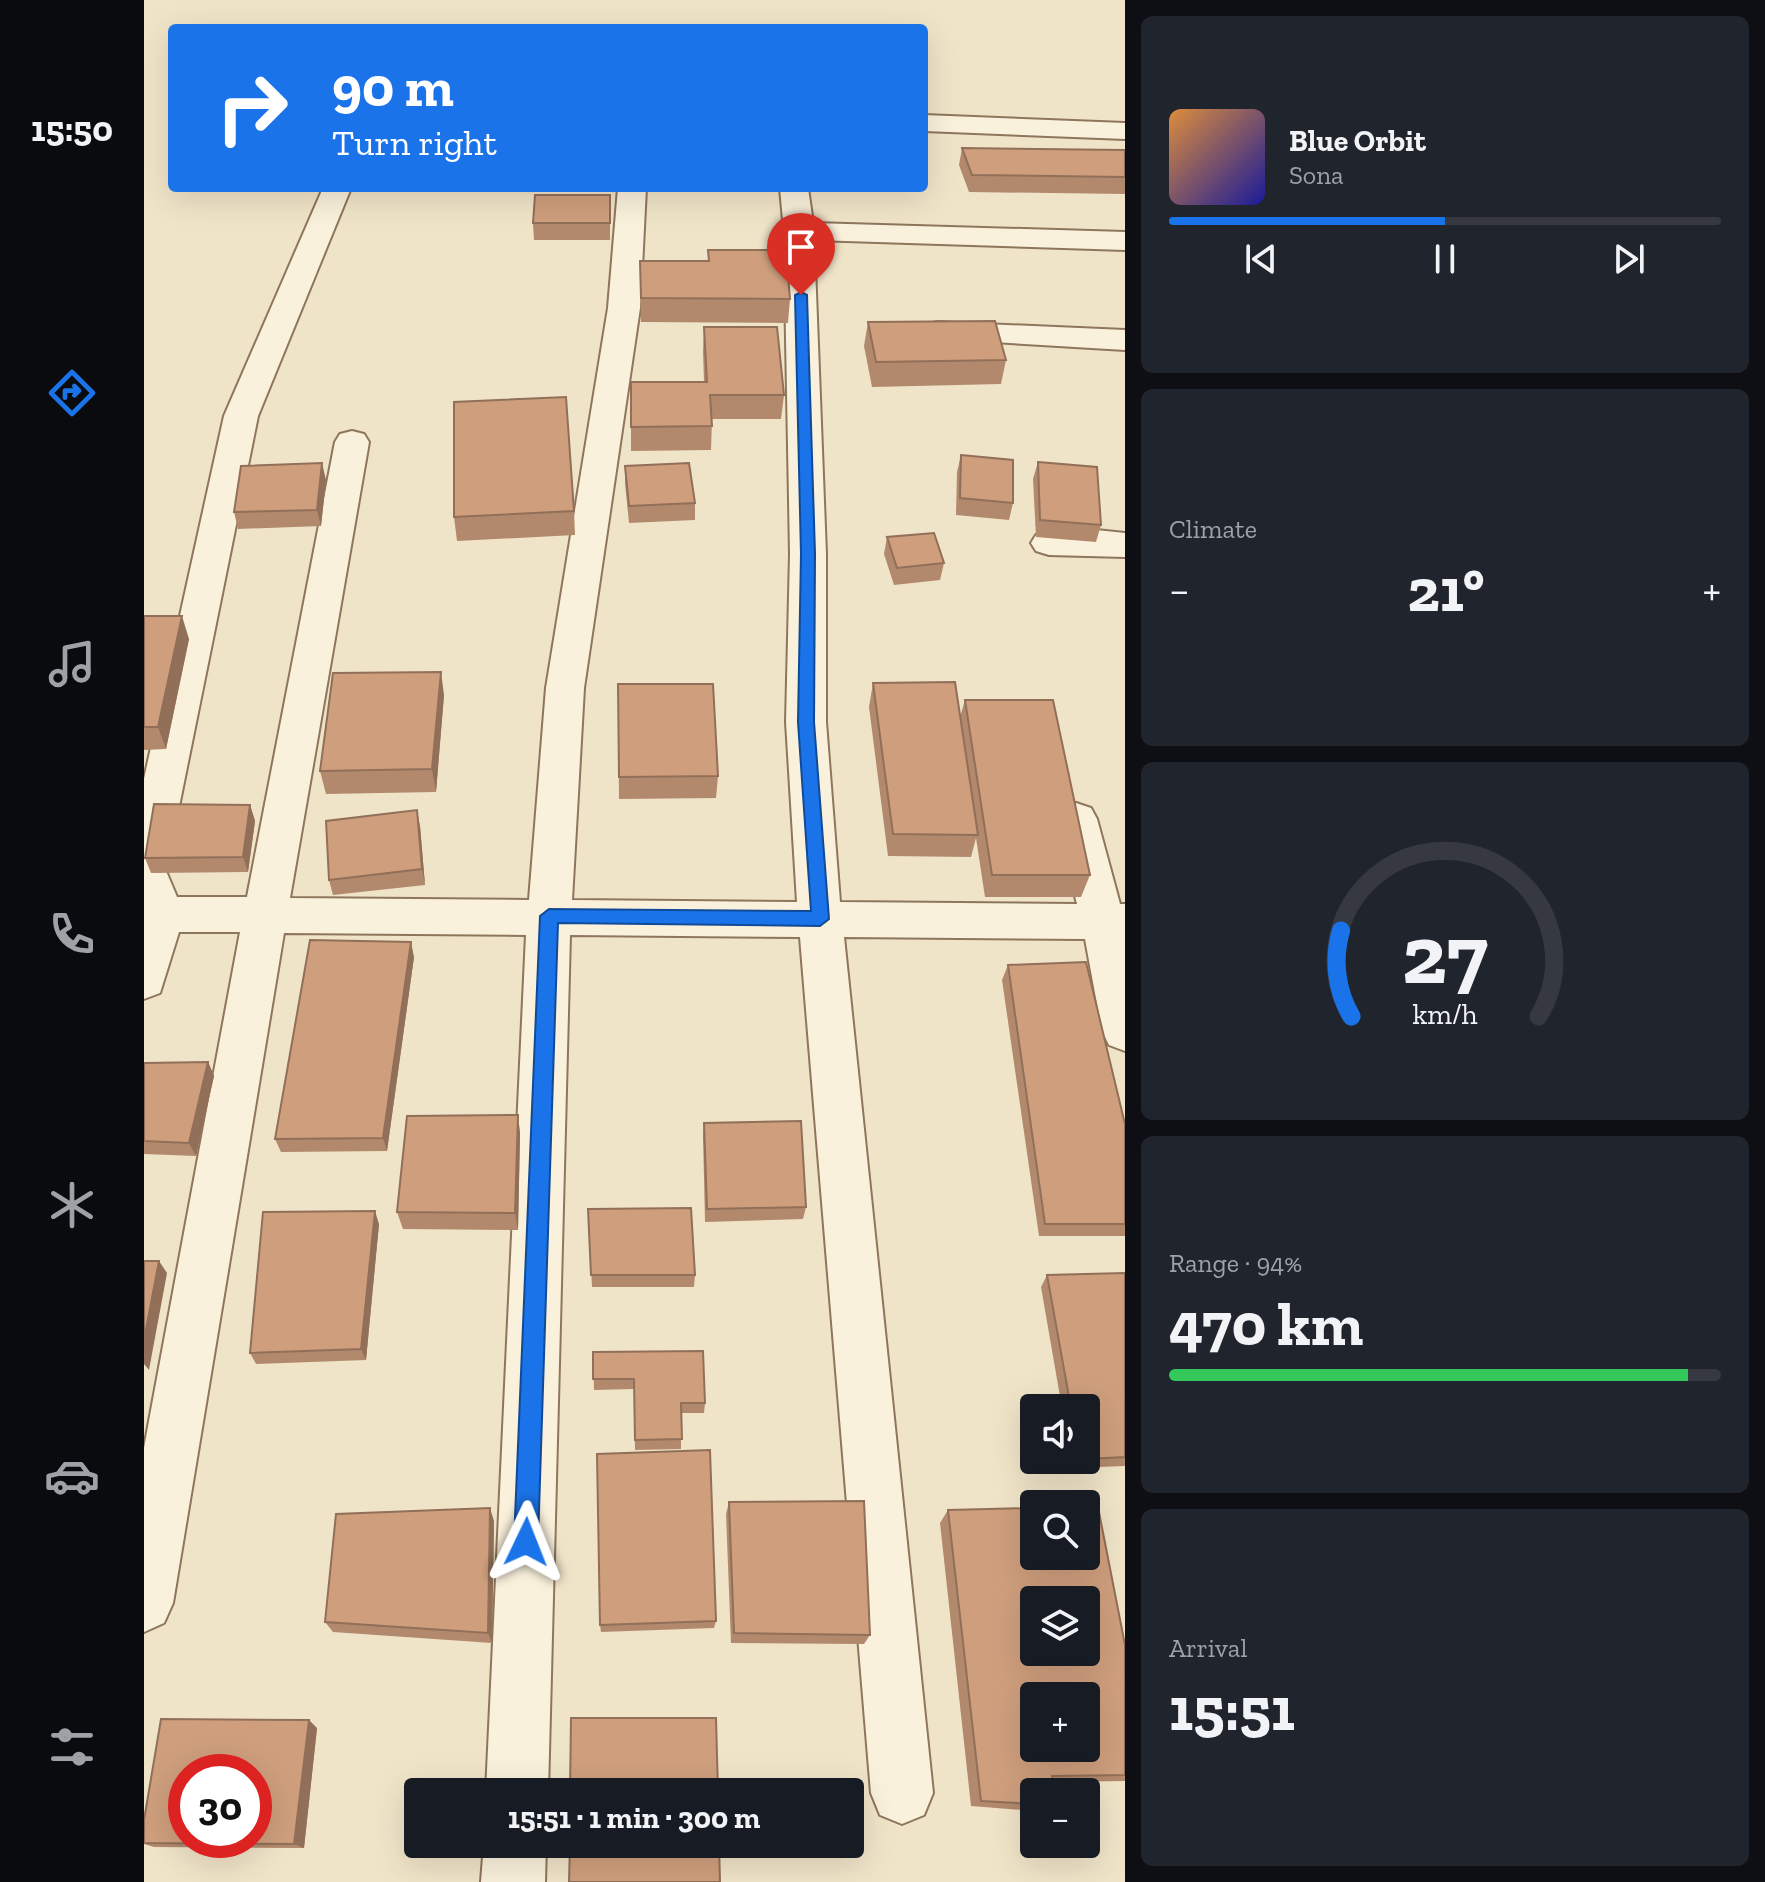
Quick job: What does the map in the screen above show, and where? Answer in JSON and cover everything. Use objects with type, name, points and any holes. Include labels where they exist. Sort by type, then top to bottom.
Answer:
[{"type":"street","points":[[928,123],[1125,131]]},
{"type":"street","points":[[144,980],[153,914],[145,871],[241,416],[335,192]]},
{"type":"street","points":[[518,1778],[549,916],[565,688],[624,308],[632,192]]},
{"type":"street","points":[[794,192],[799,231],[808,554],[806,722],[820,919],[902,1793]]},
{"type":"street","points":[[799,231],[1125,241]]},
{"type":"street","points":[[916,330],[1125,340]]},
{"type":"street","points":[[144,1603],[265,914],[352,442]]},
{"type":"street","points":[[1049,543],[1125,545]]},
{"type":"street","points":[[1076,819],[1114,922],[1125,1031]]},
{"type":"street","points":[[153,914],[1114,922]]},
{"type":"street","points":[[513,1882],[514,1858]]},
{"type":"building","points":[[962,148],[1125,150],[1125,177],[972,175]]},
{"type":"building","points":[[535,195],[610,195],[610,223],[533,223]]},
{"type":"building","points":[[708,250],[786,250],[790,299],[641,298],[640,261],[709,261]]},
{"type":"building","points":[[995,321],[1006,360],[876,362],[868,322]]},
{"type":"building","points":[[704,327],[777,327],[784,395],[710,395],[712,426],[631,427],[631,382],[707,382]]},
{"type":"building","points":[[566,397],[574,511],[454,517],[454,402]]},
{"type":"building","points":[[961,455],[1013,460],[1013,503],[960,498]]},
{"type":"building","points":[[1038,462],[1097,467],[1101,525],[1040,520]]},
{"type":"building","points":[[322,463],[317,510],[234,512],[241,466]]},
{"type":"building","points":[[689,463],[695,503],[629,506],[625,466]]},
{"type":"building","points":[[934,533],[944,563],[897,568],[887,537]]},
{"type":"building","points":[[144,616],[182,616],[158,727],[144,727]]},
{"type":"building","points":[[441,672],[432,769],[320,771],[333,673]]},
{"type":"building","points":[[955,682],[978,835],[893,834],[873,683]]},
{"type":"building","points":[[618,684],[713,684],[718,776],[619,777]]},
{"type":"building","points":[[965,700],[1053,700],[1090,875],[992,875]]},
{"type":"building","points":[[154,804],[250,805],[243,857],[145,858]]},
{"type":"building","points":[[417,810],[422,869],[329,880],[326,821]]},
{"type":"building","points":[[310,940],[411,942],[383,1138],[275,1139]]},
{"type":"building","points":[[1086,962],[1125,1124],[1125,1224],[1045,1224],[1008,965]]},
{"type":"building","points":[[208,1062],[189,1143],[144,1141],[144,1063]]},
{"type":"building","points":[[518,1115],[515,1213],[397,1212],[407,1116]]},
{"type":"building","points":[[801,1121],[806,1207],[707,1209],[704,1123]]},
{"type":"building","points":[[691,1208],[695,1275],[591,1275],[588,1209]]},
{"type":"building","points":[[375,1211],[361,1349],[250,1353],[263,1212]]},
{"type":"building","points":[[144,1261],[159,1261],[144,1340]]},
{"type":"building","points":[[1125,1273],[1125,1457],[1100,1458],[1100,1394],[1068,1394],[1047,1275]]},
{"type":"building","points":[[703,1351],[705,1403],[681,1403],[682,1439],[635,1440],[634,1379],[593,1379],[593,1352]]},
{"type":"building","points":[[710,1450],[716,1621],[600,1625],[597,1454]]},
{"type":"building","points":[[864,1501],[870,1635],[734,1633],[729,1502]]},
{"type":"building","points":[[490,1508],[488,1633],[325,1622],[336,1514]]},
{"type":"building","points":[[1020,1508],[1020,1570],[1100,1570],[1100,1517],[1125,1645],[1125,1775],[1020,1778],[1020,1803],[981,1801],[948,1510]]},
{"type":"building","points":[[571,1718],[716,1718],[718,1778],[570,1778]]},
{"type":"building","points":[[161,1719],[309,1720],[294,1844],[272,1844],[272,1754],[168,1754],[168,1843],[144,1843],[144,1820]]},
{"type":"building","points":[[570,1858],[719,1858],[720,1882],[569,1882]]},
{"type":"route","points":[[526,1542],[549,916],[820,919],[806,722],[808,554],[801,295]]}]
